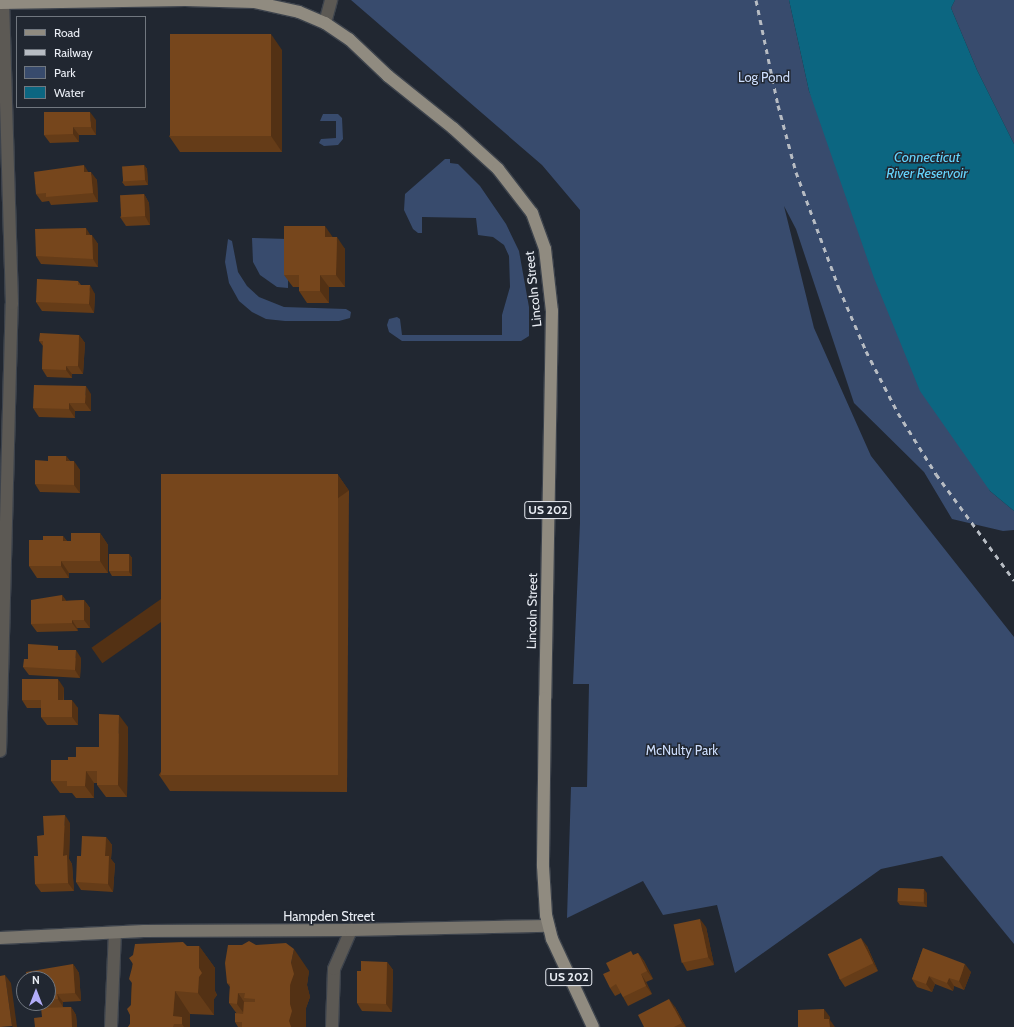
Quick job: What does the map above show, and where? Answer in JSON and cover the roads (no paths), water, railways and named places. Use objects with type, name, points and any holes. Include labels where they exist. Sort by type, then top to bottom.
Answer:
[{"type":"main road","name":"Lincoln Street","points":[[2,2],[185,0],[254,2],[299,12],[325,23],[349,39],[388,76],[498,169],[532,213],[545,249],[552,310],[544,842],[548,926]]},
{"type":"main road","name":"Hampden Street","points":[[0,938],[115,932],[266,929],[350,930],[548,926]]},
{"type":"main road","name":"US 202","points":[[548,926],[593,1027]]},
{"type":"street","points":[[325,23],[331,0]]},
{"type":"street","points":[[0,751],[12,304],[2,2]]},
{"type":"street","points":[[332,1027],[334,969],[350,930]]},
{"type":"street","points":[[111,1027],[115,932]]},
{"type":"water","name":"Connecticut River Reservoir","points":[[789,0],[955,0],[951,8],[977,70],[1014,144],[1014,511],[990,491],[920,391],[874,278],[809,91]]},
{"type":"railway","points":[[756,0],[778,105],[796,172],[839,288],[866,351],[898,413],[936,474],[1014,580]]},
{"type":"park label","name":"Log Pond","points":[[764,77]]},
{"type":"park label","name":"McNulty Park","points":[[682,750]]}]
